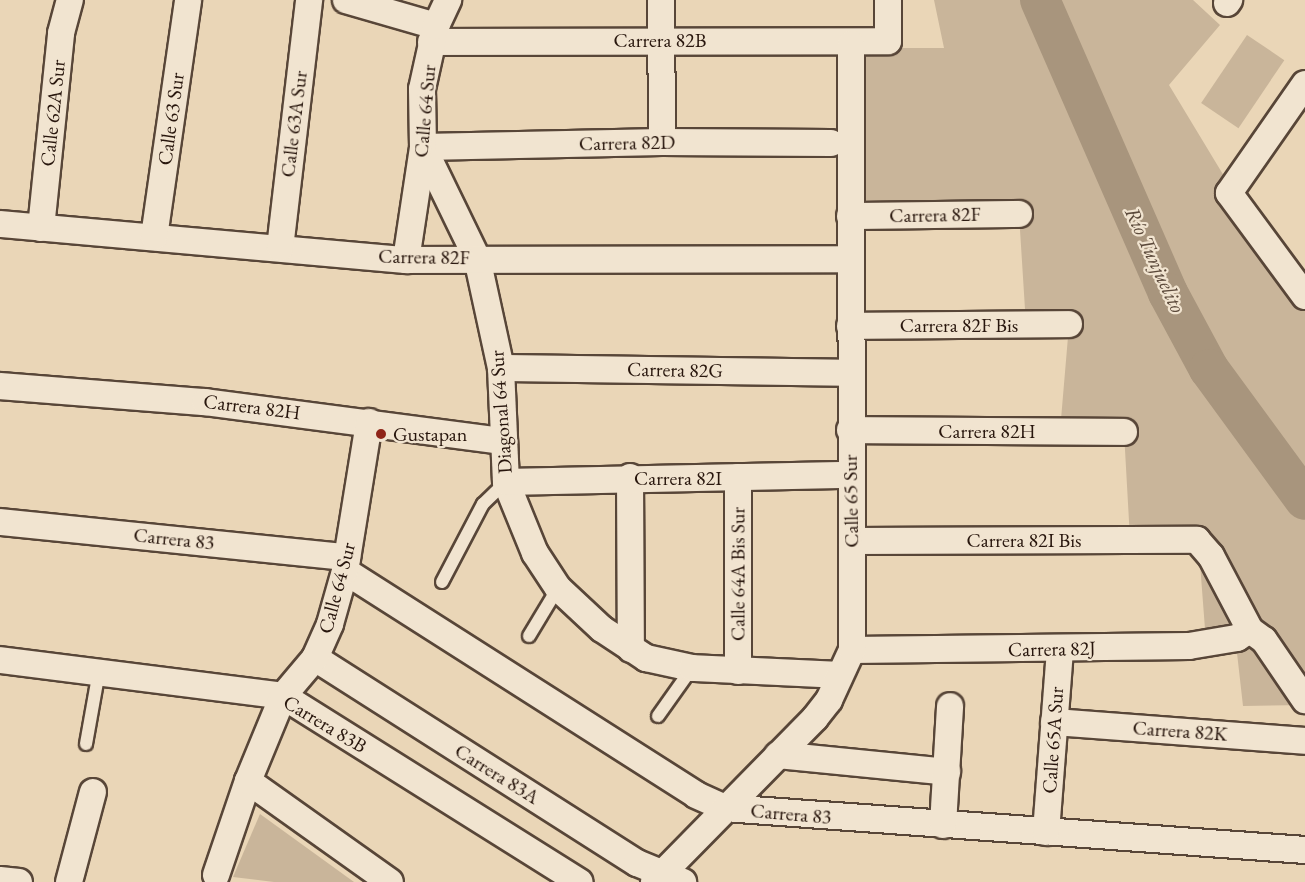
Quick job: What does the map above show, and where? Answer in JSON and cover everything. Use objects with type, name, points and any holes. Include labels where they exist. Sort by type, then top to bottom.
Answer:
[{"type":"street","name":"Calle 62A Sur","points":[[41,228],[61,33],[70,0]]},
{"type":"street","name":"Calle 63 Sur","points":[[154,237],[188,0]]},
{"type":"street","name":"Calle 63A Sur","points":[[280,248],[309,0]]},
{"type":"street","name":"Carrera 82B","points":[[346,0],[434,34],[851,44],[888,41],[888,0]]},
{"type":"street","name":"Calle 64 Sur","points":[[406,260],[423,147],[422,89],[434,34],[448,0]]},
{"type":"street","points":[[662,0],[662,142]]},
{"type":"street","name":"Calle 65 Sur","points":[[666,880],[725,808],[829,700],[852,650],[849,259],[851,44]]},
{"type":"street","points":[[1302,285],[1229,194],[1305,84]]},
{"type":"street","name":"Carrera 82D","points":[[423,147],[662,142],[831,143]]},
{"type":"street","name":"Diagonal 64 Sur","points":[[423,147],[477,258],[501,368],[506,482],[536,553],[558,588],[602,629],[646,658],[692,668],[839,675]]},
{"type":"street","name":"Carrera 82F","points":[[850,216],[1019,214]]},
{"type":"street","name":"Carrera 82F","points":[[0,224],[406,260],[477,258],[849,259]]},
{"type":"street","name":"Carrera 82F Bis","points":[[850,326],[1069,324]]},
{"type":"street","name":"Carrera 82G","points":[[501,368],[850,373]]},
{"type":"street","name":"Carrera 82H","points":[[0,386],[205,402],[503,441]]},
{"type":"street","name":"Calle 64 Sur","points":[[216,875],[248,781],[283,696],[315,658],[330,624],[346,564],[369,422]]},
{"type":"street","name":"Carrera 82H","points":[[850,430],[1124,432]]},
{"type":"street","name":"Carrera 82I","points":[[506,482],[630,477],[850,475]]},
{"type":"street","points":[[630,477],[631,649]]},
{"type":"street","name":"Calle 64A Bis Sur","points":[[738,477],[738,671]]},
{"type":"street","name":"Carrera 83","points":[[0,522],[346,564],[696,795],[725,808],[1305,850]]},
{"type":"street","name":"Carrera 82I Bis","points":[[852,541],[1197,540],[1211,556],[1250,630]]},
{"type":"street","points":[[1250,630],[1264,640],[1305,700]]},
{"type":"street","name":"Carrera 82J","points":[[852,650],[1189,646],[1237,638],[1250,630]]},
{"type":"street","name":"Calle 65A Sur","points":[[1046,832],[1059,649]]},
{"type":"street","name":"Carrera 83A","points":[[315,658],[666,880]]},
{"type":"street","name":"Carrera 83B","points":[[0,660],[283,696],[579,882]]},
{"type":"street","points":[[943,825],[950,706]]},
{"type":"street","name":"Carrera 82K","points":[[1054,722],[1305,741]]},
{"type":"street","points":[[778,755],[947,772]]},
{"type":"street","points":[[248,781],[390,882]]},
{"type":"street","points":[[69,882],[93,792]]},
{"type":"street","points":[[0,880],[19,882]]},
{"type":"lane","points":[[442,582],[483,504],[506,482]]},
{"type":"lane","points":[[529,636],[558,588]]},
{"type":"lane","points":[[658,716],[692,668]]},
{"type":"lane","points":[[86,744],[99,671]]},
{"type":"shaded area","points":[[934,0],[1193,0],[1220,25],[1169,85],[1305,310],[1305,705],[1243,706],[1237,653],[1205,629],[1198,537],[1130,539],[1124,432],[1060,431],[1069,325],[1026,325],[1019,214],[1013,200],[858,202],[862,48],[944,48]]},
{"type":"shaded area","points":[[1247,35],[1284,60],[1238,128],[1201,103]]},
{"type":"shaded area","points":[[260,814],[354,882],[274,882],[233,877]]},
{"type":"waterway","name":"Río Tunjuelito","points":[[1040,0],[1168,293],[1209,369],[1305,500]]},
{"type":"place","name":"Gustapan","points":[[381,434]]}]
